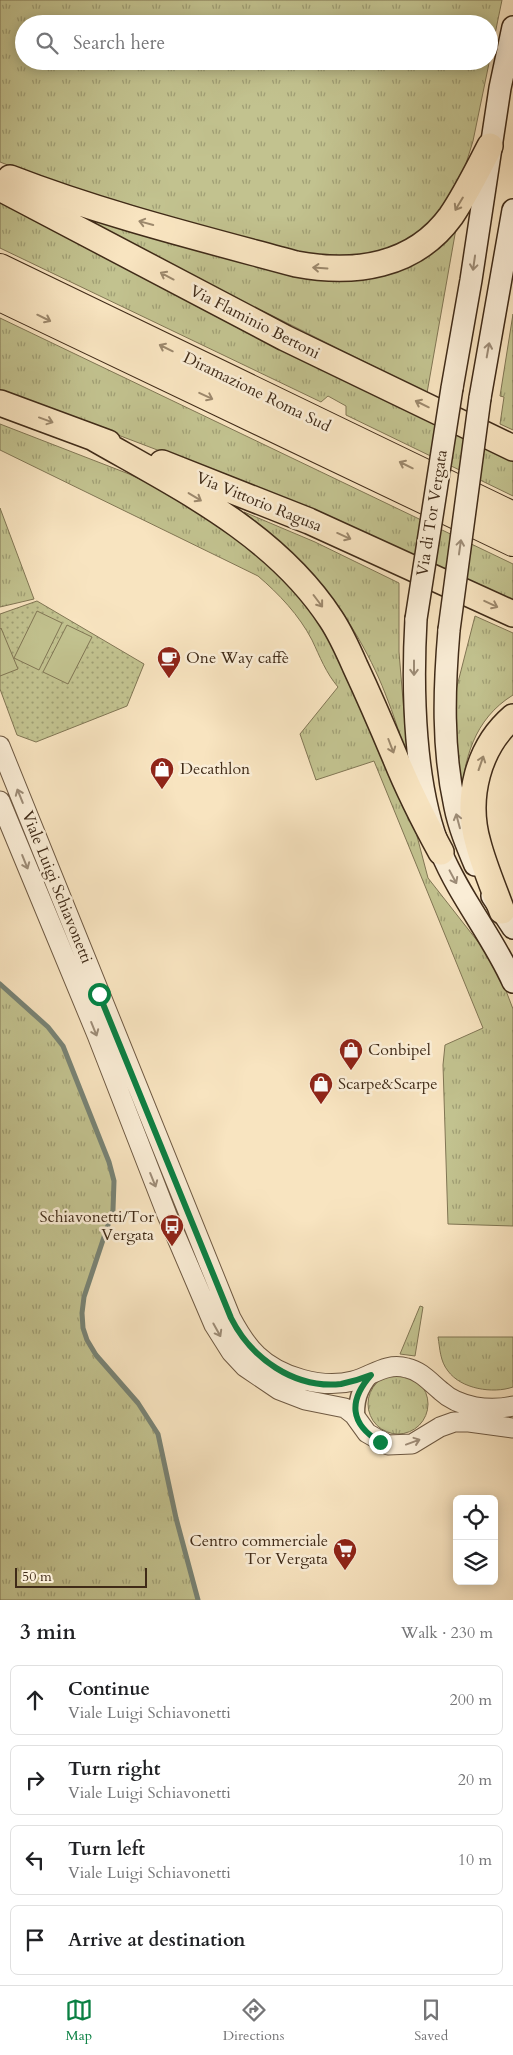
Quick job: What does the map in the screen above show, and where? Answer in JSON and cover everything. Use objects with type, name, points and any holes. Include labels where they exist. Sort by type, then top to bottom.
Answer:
[{"type":"highway","points":[[0,174],[56,196],[97,209],[296,264],[315,268],[352,269],[390,262],[407,255],[432,237],[455,210],[490,146]]},
{"type":"highway","name":"Via Flaminio Bertoni","points":[[0,188],[284,338],[513,448]]},
{"type":"highway","name":"Diramazione Roma Sud","points":[[0,268],[513,516]]},
{"type":"highway","name":"Diramazione Roma Sud","points":[[0,297],[513,542]]},
{"type":"highway","name":"Via Vittorio Ragusa","points":[[0,402],[309,521],[513,614]]},
{"type":"highway","points":[[92,437],[174,484],[240,526],[270,549],[312,592],[339,633],[382,724],[412,796],[441,852]]},
{"type":"highway","points":[[508,920],[477,841],[474,815],[478,771],[487,748],[502,726],[513,716]]},
{"type":"main road","name":"Via di Tor Vergata","points":[[513,27],[490,146],[471,280],[416,619],[414,675],[416,726],[427,804],[441,852],[460,888],[489,935],[513,982]]},
{"type":"main road","name":"Via di Tor Vergata","points":[[508,920],[475,866],[461,829],[455,808],[447,749],[444,697],[449,630],[480,398],[513,210]]},
{"type":"street","name":"Viale Luigi Schiavonetti","points":[[0,746],[164,1156],[235,1327],[246,1343],[268,1364],[317,1383],[335,1384],[371,1375],[383,1368],[404,1367],[430,1380],[441,1391],[461,1403],[496,1409],[513,1406]]},
{"type":"street","name":"Viale Luigi Schiavonetti","points":[[0,801],[97,1035],[163,1206],[218,1333],[240,1362],[269,1386],[305,1400],[346,1408],[373,1438],[388,1445],[412,1444],[440,1427],[454,1422],[469,1422],[513,1428]]},
{"type":"street","points":[[357,1421],[356,1410],[360,1390],[371,1375]]},
{"type":"green space","points":[[0,0],[502,0],[498,19],[498,15],[15,15],[15,70],[488,70],[473,141],[458,183],[435,217],[415,235],[393,248],[359,258],[312,255],[194,224],[41,178],[0,162]]},
{"type":"green space","points":[[0,201],[313,364],[513,461],[513,496],[346,415],[346,406],[328,396],[321,402],[0,248]]},
{"type":"green space","points":[[66,210],[331,277],[457,223],[427,393],[265,312],[244,304]]},
{"type":"green space","points":[[513,314],[513,430],[500,424],[504,397],[500,396]]},
{"type":"green space","points":[[0,318],[513,564],[513,602],[181,459],[0,390]]},
{"type":"green space","points":[[0,424],[129,474],[177,497],[276,562],[348,664],[407,798],[428,878],[486,952],[500,975],[513,1009],[513,1226],[448,1224],[443,1065],[445,1045],[483,1028],[374,761],[316,780],[300,734],[338,687],[307,631],[288,605],[258,576],[0,450]]},
{"type":"green space","points":[[0,508],[34,599],[0,607]]},
{"type":"green space","points":[[244,512],[315,542],[399,583],[399,652],[408,761],[379,678],[345,616],[306,567]]},
{"type":"green space","points":[[37,601],[144,664],[127,706],[36,742],[17,735],[0,689],[0,614]]},
{"type":"green space","points":[[37,611],[62,623],[39,670],[14,658]]},
{"type":"green space","points":[[475,616],[513,633],[513,695],[489,716],[473,742],[464,771],[461,803],[458,783],[455,694]]},
{"type":"green space","points":[[67,625],[92,637],[68,684],[43,672]]},
{"type":"green space","points":[[0,629],[18,669],[0,676]]},
{"type":"green space","points":[[0,984],[48,1027],[63,1046],[109,1162],[114,1181],[113,1210],[84,1297],[83,1328],[87,1340],[96,1355],[138,1403],[158,1434],[176,1518],[198,1600],[0,1600]]},
{"type":"green space","points":[[420,1306],[423,1307],[415,1356],[400,1354]]},
{"type":"green space","points":[[438,1337],[513,1337],[513,1387],[487,1390],[461,1382],[445,1367]]},
{"type":"green space","points":[[398,1374],[414,1379],[419,1383],[423,1388],[428,1404],[423,1420],[419,1425],[414,1429],[398,1434],[382,1429],[377,1425],[373,1420],[368,1404],[373,1388],[377,1383],[382,1379]]},
{"type":"waterway","points":[[0,984],[48,1027],[63,1046],[109,1162],[114,1181],[113,1210],[84,1297],[83,1328],[87,1340],[96,1355],[138,1403],[158,1434],[176,1518],[198,1600]]},
{"type":"place","name":"One Way caffè","points":[[169,679]]},
{"type":"place","name":"Decathlon","points":[[162,790]]},
{"type":"place","name":"Conbipel","points":[[351,1071]]},
{"type":"place","name":"Scarpe&Scarpe","points":[[321,1105]]},
{"type":"place","name":"Schiavonetti/Tor Vergata","points":[[172,1247]]},
{"type":"place","name":"Centro commerciale Tor Vergata","points":[[345,1571]]},
{"type":"route","points":[[99,994],[164,1156],[231,1318],[240,1335],[256,1354],[268,1364],[286,1373],[317,1383],[341,1384],[371,1375],[360,1390],[356,1410],[357,1421],[367,1433],[380,1442]]}]
